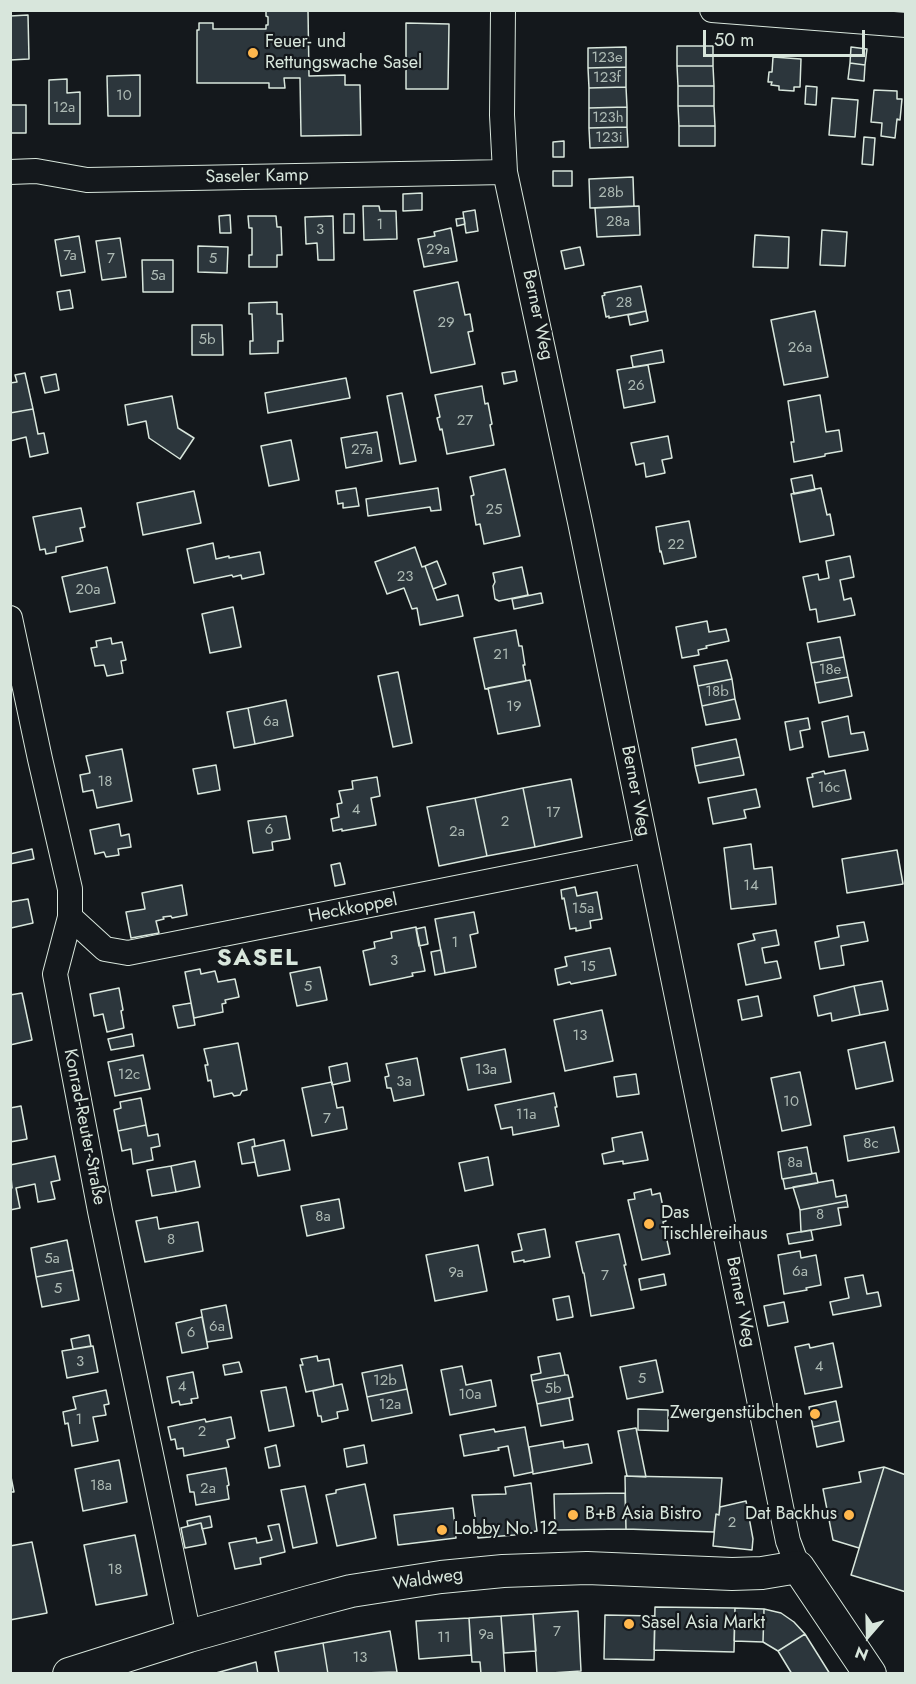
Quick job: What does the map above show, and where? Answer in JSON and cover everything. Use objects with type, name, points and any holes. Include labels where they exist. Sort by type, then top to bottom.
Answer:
[{"type":"main road","name":"Waldweg","points":[[79,1672],[189,1636],[309,1602],[351,1592],[441,1577],[503,1571],[587,1568],[732,1574],[762,1573],[798,1567]]},
{"type":"main road","points":[[798,1567],[870,1674]]},
{"type":"street","name":"Berner Weg","points":[[503,10],[502,116],[505,172],[546,357],[788,1541],[798,1567]]},
{"type":"street","points":[[712,10],[906,26]]},
{"type":"street","name":"Saseler Kamp","points":[[10,172],[36,171],[87,180],[505,172]]},
{"type":"street","name":"Konrad-Reuter-Straße","points":[[10,618],[70,889],[70,917],[55,974],[103,1222],[189,1636]]},
{"type":"street","name":"Heckkoppel","points":[[70,917],[105,948],[128,953],[647,850]]},
{"type":"building","name":"Feuer- und Rettungswache Sasel","points":[[266,10],[308,10],[309,76],[345,75],[345,85],[360,85],[361,135],[301,136],[300,78],[284,78],[285,88],[269,88],[269,83],[197,83],[199,23],[213,23],[213,29],[266,29],[268,17]]},
{"type":"building","points":[[28,15],[29,59],[10,60],[10,16]]},
{"type":"building","points":[[406,23],[449,24],[448,89],[406,89]]},
{"type":"building","points":[[677,46],[713,46],[713,66],[677,66]]},
{"type":"building","points":[[626,47],[626,67],[588,68],[588,48]]},
{"type":"building","points":[[851,47],[867,49],[865,65],[850,63]]},
{"type":"building","points":[[773,57],[801,59],[800,87],[794,87],[794,91],[779,90],[779,86],[768,82],[769,72],[772,72]]},
{"type":"building","points":[[850,63],[865,65],[864,81],[848,79]]},
{"type":"building","points":[[677,66],[713,66],[714,86],[678,86]]},
{"type":"building","points":[[626,67],[626,87],[589,88],[588,68]]},
{"type":"building","points":[[140,75],[140,116],[108,116],[107,76]]},
{"type":"building","points":[[67,79],[67,93],[80,92],[80,124],[49,124],[49,80]]},
{"type":"building","points":[[678,86],[714,86],[714,106],[678,106]]},
{"type":"building","points":[[806,86],[817,87],[816,105],[805,104]]},
{"type":"building","points":[[626,87],[627,107],[589,108],[589,88]]},
{"type":"building","points":[[874,90],[897,91],[897,99],[902,99],[895,138],[881,136],[882,123],[871,122]]},
{"type":"building","points":[[832,98],[858,100],[855,137],[829,135]]},
{"type":"building","points":[[10,105],[26,105],[26,133],[10,133]]},
{"type":"building","points":[[678,106],[714,106],[715,126],[679,126]]},
{"type":"building","points":[[627,107],[627,127],[589,128],[589,108]]},
{"type":"building","points":[[679,126],[715,126],[715,146],[679,146]]},
{"type":"building","points":[[627,127],[628,147],[590,148],[589,128]]},
{"type":"building","points":[[864,137],[875,138],[873,165],[862,164]]},
{"type":"building","points":[[564,141],[564,157],[553,157],[553,142]]},
{"type":"building","points":[[553,171],[572,171],[572,186],[553,186]]},
{"type":"building","points":[[633,177],[634,206],[590,208],[589,179]]},
{"type":"building","points":[[422,193],[422,210],[403,211],[403,194]]},
{"type":"building","points":[[363,206],[379,206],[380,211],[396,211],[397,239],[364,240]]},
{"type":"building","points":[[639,206],[640,235],[597,237],[595,208]]},
{"type":"building","points":[[475,210],[478,231],[466,233],[463,212]]},
{"type":"building","points":[[344,214],[354,214],[354,233],[344,233]]},
{"type":"building","points":[[230,215],[231,233],[220,233],[219,216]]},
{"type":"building","points":[[248,216],[276,216],[277,227],[281,227],[282,255],[277,255],[277,267],[249,267],[249,255],[252,255],[252,228],[249,228]]},
{"type":"building","points":[[333,216],[334,260],[318,260],[317,243],[306,244],[305,217]]},
{"type":"building","points":[[464,218],[465,224],[457,226],[456,219]]},
{"type":"building","points":[[451,228],[457,261],[424,267],[418,239],[435,236],[434,232]]},
{"type":"building","points":[[822,230],[847,232],[845,266],[820,265]]},
{"type":"building","points":[[755,235],[789,237],[788,268],[753,267]]},
{"type":"building","points":[[79,236],[85,272],[61,276],[55,240]]},
{"type":"building","points":[[120,238],[126,277],[102,280],[96,241]]},
{"type":"building","points":[[198,246],[228,247],[227,273],[198,272]]},
{"type":"building","points":[[580,247],[584,265],[565,269],[561,251]]},
{"type":"building","points":[[142,260],[173,260],[173,292],[143,292]]},
{"type":"building","points":[[458,282],[465,315],[470,314],[473,331],[468,332],[475,364],[431,373],[414,291]]},
{"type":"building","points":[[641,286],[646,311],[606,317],[602,296],[605,295],[604,293]]},
{"type":"building","points":[[70,290],[73,308],[60,310],[57,292]]},
{"type":"building","points":[[277,302],[277,314],[282,314],[283,341],[278,341],[278,353],[250,354],[250,341],[253,341],[252,314],[249,314],[249,303]]},
{"type":"building","points":[[646,311],[648,321],[630,325],[628,315]]},
{"type":"building","points":[[815,311],[828,377],[784,385],[771,320]]},
{"type":"building","points":[[192,325],[222,325],[223,355],[192,355]]},
{"type":"building","points":[[662,350],[664,362],[633,367],[631,356]]},
{"type":"building","points":[[648,365],[655,402],[624,408],[617,370]]},
{"type":"building","points":[[515,371],[517,381],[504,384],[502,373]]},
{"type":"building","points":[[25,373],[33,409],[10,413],[10,383],[17,382],[15,375]]},
{"type":"building","points":[[56,374],[59,390],[45,393],[41,377]]},
{"type":"building","points":[[346,378],[350,398],[268,413],[265,393]]},
{"type":"building","points":[[482,386],[485,404],[488,403],[494,445],[447,454],[442,429],[440,430],[437,418],[440,417],[435,395]]},
{"type":"building","points":[[402,393],[416,461],[400,464],[387,396]]},
{"type":"building","points":[[820,395],[826,432],[839,430],[842,451],[794,462],[791,442],[794,442],[788,401]]},
{"type":"building","points":[[172,396],[178,428],[194,438],[180,459],[149,438],[146,421],[128,425],[125,405]]},
{"type":"building","points":[[33,409],[38,434],[44,433],[48,453],[30,457],[26,437],[10,441],[10,413]]},
{"type":"building","points":[[377,432],[382,461],[346,468],[341,438]]},
{"type":"building","points":[[668,436],[672,458],[662,460],[665,473],[646,477],[644,463],[636,465],[631,443]]},
{"type":"building","points":[[291,440],[299,480],[269,486],[261,446]]},
{"type":"building","points":[[505,469],[520,536],[484,544],[480,524],[476,525],[470,477]]},
{"type":"building","points":[[812,475],[815,490],[794,494],[791,479]]},
{"type":"building","points":[[356,488],[359,506],[343,508],[343,503],[338,504],[336,491]]},
{"type":"building","points":[[438,488],[441,510],[431,511],[430,507],[368,516],[366,499]]},
{"type":"building","points":[[821,488],[834,535],[800,542],[791,494]]},
{"type":"building","points":[[194,491],[201,523],[143,535],[137,503]]},
{"type":"building","points":[[81,508],[85,527],[80,528],[83,541],[56,547],[56,552],[46,554],[45,549],[40,550],[33,517]]},
{"type":"building","points":[[689,521],[696,557],[664,564],[656,527]]},
{"type":"building","points":[[213,543],[216,559],[260,552],[264,574],[242,579],[241,575],[233,577],[232,575],[194,583],[187,549]]},
{"type":"building","points":[[415,547],[422,567],[425,566],[437,600],[458,595],[463,616],[420,625],[417,608],[412,609],[404,588],[387,594],[375,562]]},
{"type":"building","points":[[850,556],[854,577],[840,580],[844,600],[851,598],[855,615],[818,622],[816,609],[810,610],[803,577],[818,574],[819,580],[829,578],[826,561]]},
{"type":"building","points":[[437,561],[446,584],[433,589],[425,566]]},
{"type":"building","points":[[107,567],[115,603],[70,612],[62,577]]},
{"type":"building","points":[[522,567],[528,595],[499,601],[495,599],[493,573]]},
{"type":"building","points":[[541,593],[543,603],[514,609],[512,599]]},
{"type":"building","points":[[233,607],[241,647],[210,653],[202,614]]},
{"type":"building","points":[[707,621],[709,632],[726,629],[729,641],[706,646],[707,648],[698,650],[699,655],[682,658],[676,627]]},
{"type":"building","points":[[516,630],[519,646],[522,646],[526,681],[485,689],[474,638]]},
{"type":"building","points":[[840,637],[844,657],[811,663],[807,643]]},
{"type":"building","points":[[111,638],[112,644],[122,642],[126,660],[121,661],[123,673],[107,676],[104,665],[95,666],[91,648],[97,647],[96,641]]},
{"type":"building","points":[[844,657],[848,677],[815,683],[811,663]]},
{"type":"building","points":[[727,660],[732,679],[698,686],[694,666]]},
{"type":"building","points":[[398,672],[412,743],[393,747],[378,676]]},
{"type":"building","points":[[848,677],[852,696],[819,703],[815,683]]},
{"type":"building","points":[[732,679],[735,699],[702,706],[698,686]]},
{"type":"building","points":[[530,680],[540,726],[498,734],[488,688]]},
{"type":"building","points":[[735,699],[740,719],[706,725],[702,706]]},
{"type":"building","points":[[286,700],[293,736],[255,744],[248,708]]},
{"type":"building","points":[[248,708],[255,744],[234,748],[227,712]]},
{"type":"building","points":[[848,716],[851,734],[864,732],[868,750],[829,757],[822,722]]},
{"type":"building","points":[[808,718],[810,729],[800,731],[803,747],[790,750],[785,722]]},
{"type":"building","points":[[736,739],[740,757],[695,766],[692,748]]},
{"type":"building","points":[[122,749],[132,801],[97,808],[93,790],[83,792],[80,775],[90,773],[86,756]]},
{"type":"building","points":[[740,757],[744,775],[699,783],[695,766]]},
{"type":"building","points":[[216,765],[220,790],[198,794],[193,769]]},
{"type":"building","points":[[845,770],[851,799],[813,807],[807,778],[824,771],[825,774]]},
{"type":"building","points":[[377,777],[380,796],[371,798],[376,825],[333,831],[331,819],[339,817],[337,804],[342,803],[339,791],[353,789],[352,781]]},
{"type":"building","points":[[571,779],[582,837],[535,847],[523,788]]},
{"type":"building","points":[[523,788],[535,847],[487,856],[475,798]]},
{"type":"building","points":[[756,789],[760,807],[744,810],[746,818],[713,824],[708,798]]},
{"type":"building","points":[[475,798],[487,856],[439,866],[427,807]]},
{"type":"building","points":[[286,816],[290,839],[272,842],[273,850],[253,853],[248,821]]},
{"type":"building","points":[[119,824],[121,836],[129,834],[131,847],[118,849],[119,855],[106,857],[104,852],[95,854],[90,830]]},
{"type":"building","points":[[751,844],[754,869],[772,867],[776,904],[731,909],[724,848]]},
{"type":"building","points":[[32,849],[34,859],[10,864],[10,854]]},
{"type":"building","points":[[897,850],[903,884],[847,893],[842,859]]},
{"type":"building","points":[[340,863],[345,884],[335,886],[331,865]]},
{"type":"building","points":[[182,885],[187,915],[163,917],[164,919],[156,921],[159,933],[131,938],[126,912],[145,909],[142,893]]},
{"type":"building","points":[[575,887],[577,896],[597,892],[602,919],[590,921],[591,928],[576,931],[576,928],[570,929],[561,890]]},
{"type":"building","points":[[28,899],[33,923],[11,928],[10,902]]},
{"type":"building","points":[[474,912],[478,933],[470,935],[476,967],[445,973],[435,919]]},
{"type":"building","points":[[864,922],[868,941],[841,946],[844,965],[820,969],[815,942],[839,937],[837,926]]},
{"type":"building","points":[[416,927],[425,971],[412,973],[413,976],[370,985],[363,951],[375,948],[374,942],[392,938],[391,932]]},
{"type":"building","points":[[425,927],[428,944],[419,946],[416,929]]},
{"type":"building","points":[[776,930],[779,945],[762,948],[765,963],[777,961],[781,978],[746,985],[738,944],[755,940],[753,934]]},
{"type":"building","points":[[610,948],[616,975],[558,985],[555,969],[567,966],[565,957]]},
{"type":"building","points":[[441,950],[445,973],[435,975],[431,952]]},
{"type":"building","points":[[320,967],[327,1000],[297,1006],[290,973]]},
{"type":"building","points":[[200,969],[201,974],[215,971],[218,982],[235,979],[239,997],[225,1000],[226,1003],[222,1004],[223,1012],[194,1018],[185,972]]},
{"type":"building","points":[[882,981],[888,1010],[860,1015],[854,986]]},
{"type":"building","points":[[854,986],[860,1015],[832,1021],[831,1013],[818,1016],[814,996]]},
{"type":"building","points":[[119,988],[124,1028],[107,1032],[103,1014],[94,1016],[90,994]]},
{"type":"building","points":[[22,993],[32,1040],[10,1045],[10,995]]},
{"type":"building","points":[[758,996],[762,1016],[742,1020],[738,1000]]},
{"type":"building","points":[[191,1003],[195,1025],[178,1028],[173,1006]]},
{"type":"building","points":[[602,1010],[613,1061],[565,1071],[554,1020]]},
{"type":"building","points":[[132,1034],[134,1046],[111,1050],[108,1039]]},
{"type":"building","points":[[885,1042],[893,1081],[856,1089],[848,1050]]},
{"type":"building","points":[[238,1043],[247,1090],[242,1091],[240,1095],[234,1096],[232,1093],[214,1097],[211,1080],[208,1081],[205,1065],[208,1065],[204,1049]]},
{"type":"building","points":[[505,1049],[511,1082],[468,1090],[461,1058]]},
{"type":"building","points":[[143,1055],[150,1089],[115,1096],[108,1062]]},
{"type":"building","points":[[417,1058],[424,1095],[394,1101],[391,1088],[387,1088],[385,1077],[389,1076],[386,1064]]},
{"type":"building","points":[[347,1063],[350,1081],[332,1085],[329,1067]]},
{"type":"building","points":[[800,1072],[811,1125],[782,1131],[771,1078]]},
{"type":"building","points":[[636,1074],[639,1094],[617,1097],[614,1077]]},
{"type":"building","points":[[332,1082],[337,1108],[343,1107],[347,1129],[312,1136],[302,1088]]},
{"type":"building","points":[[554,1093],[559,1126],[513,1135],[512,1127],[501,1129],[495,1105]]},
{"type":"building","points":[[141,1098],[146,1125],[118,1131],[114,1110],[121,1108],[120,1102]]},
{"type":"building","points":[[21,1106],[27,1139],[10,1142],[10,1108]]},
{"type":"building","points":[[146,1125],[148,1136],[158,1134],[160,1146],[151,1148],[153,1160],[133,1164],[131,1149],[122,1151],[118,1131]]},
{"type":"building","points":[[894,1127],[899,1152],[848,1161],[844,1136]]},
{"type":"building","points":[[642,1132],[648,1160],[604,1164],[602,1154],[614,1151],[612,1138]]},
{"type":"building","points":[[254,1139],[255,1146],[252,1147],[255,1162],[242,1164],[238,1143]]},
{"type":"building","points":[[284,1140],[290,1170],[258,1176],[252,1147]]},
{"type":"building","points":[[807,1147],[812,1174],[782,1179],[778,1152]]},
{"type":"building","points":[[55,1156],[60,1180],[51,1182],[55,1199],[38,1202],[35,1184],[16,1188],[20,1208],[10,1210],[10,1188],[12,1188],[10,1165]]},
{"type":"building","points":[[488,1157],[493,1185],[465,1191],[459,1163]]},
{"type":"building","points":[[195,1161],[200,1187],[176,1192],[171,1166]]},
{"type":"building","points":[[171,1166],[176,1192],[152,1196],[147,1170]]},
{"type":"building","points":[[816,1173],[818,1183],[785,1189],[783,1179]]},
{"type":"building","points":[[833,1180],[836,1197],[846,1195],[847,1201],[800,1210],[793,1187]]},
{"type":"building","name":"Das Tischlereihaus","points":[[651,1189],[652,1195],[660,1193],[670,1254],[642,1260],[628,1200],[635,1199],[634,1193]]},
{"type":"building","points":[[339,1199],[344,1228],[307,1236],[301,1206]]},
{"type":"building","points":[[847,1201],[848,1207],[838,1208],[841,1225],[801,1232],[800,1210]]},
{"type":"building","points":[[157,1217],[159,1229],[198,1222],[203,1251],[145,1262],[136,1221]]},
{"type":"building","points":[[545,1229],[550,1257],[514,1262],[512,1252],[522,1250],[518,1234]]},
{"type":"building","points":[[811,1230],[813,1240],[789,1244],[787,1234]]},
{"type":"building","points":[[619,1234],[634,1308],[591,1316],[576,1242]]},
{"type":"building","points":[[67,1240],[73,1270],[36,1277],[31,1248]]},
{"type":"building","points":[[478,1245],[487,1291],[435,1301],[426,1255]]},
{"type":"building","points":[[800,1251],[801,1258],[816,1255],[821,1285],[784,1294],[778,1255]]},
{"type":"building","points":[[73,1270],[79,1300],[42,1307],[36,1277]]},
{"type":"building","points":[[664,1274],[666,1285],[641,1290],[639,1279]]},
{"type":"building","points":[[863,1275],[867,1294],[878,1292],[881,1306],[833,1315],[830,1302],[849,1298],[845,1278]]},
{"type":"building","points":[[569,1296],[573,1317],[557,1320],[553,1299]]},
{"type":"building","points":[[784,1302],[788,1322],[768,1326],[764,1306]]},
{"type":"building","points":[[226,1305],[232,1338],[207,1342],[201,1310]]},
{"type":"building","points":[[202,1317],[208,1348],[182,1353],[176,1323]]},
{"type":"building","points":[[89,1335],[91,1346],[73,1349],[71,1339]]},
{"type":"building","points":[[833,1343],[842,1387],[805,1394],[795,1347],[809,1344],[810,1348]]},
{"type":"building","points":[[93,1346],[98,1372],[67,1378],[62,1351]]},
{"type":"building","points":[[560,1353],[565,1375],[532,1381],[531,1375],[541,1373],[538,1357]]},
{"type":"building","points":[[317,1356],[318,1361],[329,1359],[334,1386],[306,1392],[300,1365],[303,1365],[301,1359]]},
{"type":"building","points":[[656,1360],[663,1392],[627,1399],[620,1367]]},
{"type":"building","points":[[239,1362],[242,1372],[225,1375],[223,1365]]},
{"type":"building","points":[[402,1365],[407,1389],[367,1397],[362,1373]]},
{"type":"building","points":[[462,1366],[466,1385],[491,1380],[496,1406],[450,1415],[441,1370]]},
{"type":"building","points":[[193,1372],[198,1398],[191,1399],[192,1403],[180,1405],[179,1401],[172,1403],[167,1377]]},
{"type":"building","points":[[568,1375],[573,1397],[537,1404],[532,1381]]},
{"type":"building","points":[[342,1384],[348,1410],[337,1412],[338,1418],[322,1422],[321,1416],[318,1416],[313,1391]]},
{"type":"building","points":[[286,1387],[294,1426],[269,1431],[261,1391]]},
{"type":"building","points":[[407,1389],[412,1413],[372,1421],[367,1397]]},
{"type":"building","points":[[106,1390],[109,1404],[104,1405],[106,1415],[93,1417],[98,1441],[72,1446],[68,1423],[65,1424],[63,1412],[76,1409],[73,1397]]},
{"type":"building","points":[[569,1398],[573,1420],[541,1426],[537,1404]]},
{"type":"building","points":[[836,1401],[840,1421],[813,1427],[809,1407]]},
{"type":"building","points":[[638,1409],[668,1410],[668,1431],[638,1430]]},
{"type":"building","points":[[231,1417],[235,1438],[227,1440],[229,1447],[184,1456],[183,1448],[177,1449],[175,1439],[171,1440],[168,1427],[205,1419],[206,1422]]},
{"type":"building","points":[[840,1421],[844,1441],[817,1447],[813,1427]]},
{"type":"building","points":[[525,1427],[533,1472],[514,1476],[508,1446],[498,1448],[499,1450],[464,1456],[460,1435],[494,1429],[495,1432]]},
{"type":"building","points":[[636,1428],[646,1477],[627,1476],[618,1431]]},
{"type":"building","points":[[563,1441],[564,1448],[588,1444],[592,1463],[533,1474],[529,1447]]},
{"type":"building","points":[[276,1445],[280,1466],[269,1468],[265,1448]]},
{"type":"building","points":[[364,1445],[367,1463],[347,1467],[344,1449]]},
{"type":"building","points":[[119,1460],[127,1502],[83,1511],[75,1469]]},
{"type":"building","name":"Dat Backhus","points":[[884,1467],[859,1548],[833,1540],[823,1489],[861,1482],[859,1472]]},
{"type":"building","points":[[884,1467],[906,1475],[906,1592],[851,1575]]},
{"type":"building","points":[[226,1468],[229,1499],[196,1505],[194,1492],[190,1492],[187,1475]]},
{"type":"building","points":[[10,1472],[14,1492],[10,1492]]},
{"type":"building","points":[[625,1476],[722,1478],[719,1515],[716,1514],[714,1532],[626,1529]]},
{"type":"building","points":[[531,1483],[537,1531],[478,1538],[472,1495],[506,1494],[505,1487]]},
{"type":"building","points":[[365,1484],[376,1538],[337,1546],[326,1495],[336,1493],[336,1490]]},
{"type":"building","points":[[305,1486],[317,1543],[293,1548],[281,1490]]},
{"type":"building","points":[[625,1493],[626,1529],[555,1530],[554,1494]]},
{"type":"building","points":[[746,1501],[753,1539],[752,1550],[713,1546],[716,1514],[719,1515],[720,1507]]},
{"type":"building","points":[[453,1508],[456,1538],[398,1545],[394,1515]]},
{"type":"building","points":[[210,1516],[212,1527],[202,1529],[201,1523],[188,1526],[187,1521]]},
{"type":"building","points":[[201,1523],[206,1544],[185,1548],[181,1528]]},
{"type":"building","points":[[279,1524],[285,1552],[260,1558],[261,1564],[235,1569],[229,1543],[256,1538],[257,1543],[272,1540],[268,1526]]},
{"type":"building","points":[[135,1535],[147,1595],[96,1605],[84,1545]]},
{"type":"building","points":[[32,1542],[47,1613],[10,1620],[10,1546]]},
{"type":"building","points":[[655,1607],[735,1608],[734,1652],[654,1650]]},
{"type":"building","points":[[735,1608],[764,1609],[763,1642],[734,1641]]},
{"type":"building","points":[[764,1609],[781,1613],[805,1634],[778,1651],[763,1642]]},
{"type":"building","points":[[578,1611],[581,1671],[537,1674],[533,1614]]},
{"type":"building","points":[[533,1614],[536,1651],[504,1653],[501,1616]]},
{"type":"building","points":[[605,1615],[655,1616],[654,1660],[604,1659]]},
{"type":"building","points":[[501,1616],[505,1674],[481,1674],[480,1662],[472,1662],[469,1618]]},
{"type":"building","points":[[469,1618],[471,1655],[419,1659],[416,1621]]},
{"type":"building","points":[[390,1631],[397,1672],[328,1674],[323,1643]]},
{"type":"building","points":[[805,1634],[830,1674],[792,1674],[778,1651]]},
{"type":"building","points":[[323,1643],[328,1674],[279,1674],[275,1652]]},
{"type":"building","points":[[256,1662],[258,1674],[216,1674],[216,1673]]},
{"type":"place","name":"Feuer- und Rettungswache Sasel","points":[[253,53]]},
{"type":"place","name":"Das Tischlereihaus","points":[[649,1224]]},
{"type":"place","name":"Zwergenstübchen","points":[[815,1414]]},
{"type":"place","name":"B+B Asia Bistro","points":[[573,1515]]},
{"type":"place","name":"Dat Backhus","points":[[849,1515]]},
{"type":"place","name":"Lobby No. 12","points":[[442,1530]]},
{"type":"place","name":"Sasel Asia Markt","points":[[629,1624]]},
{"type":"district","name":"SASEL","points":[[258,959]]}]
